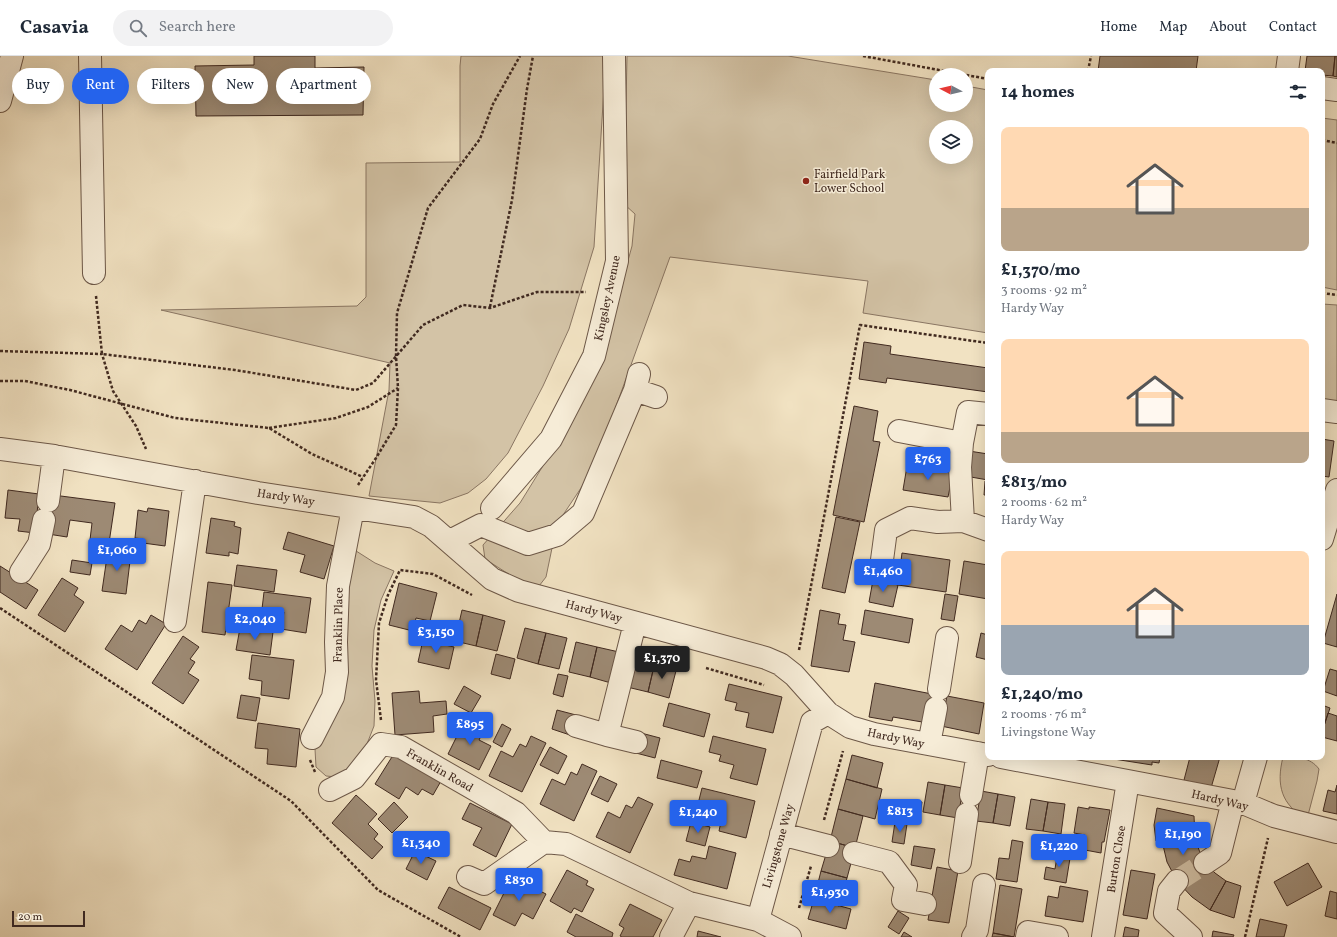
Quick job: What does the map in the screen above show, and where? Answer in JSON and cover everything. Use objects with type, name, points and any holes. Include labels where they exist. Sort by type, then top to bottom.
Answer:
[{"type":"street","points":[[0,102],[12,56]]},
{"type":"street","points":[[90,56],[94,273]]},
{"type":"street","name":"Kingsley Avenue","points":[[492,508],[551,439],[594,356],[617,261],[614,56]]},
{"type":"street","points":[[1287,68],[1289,56]]},
{"type":"street","points":[[1325,88],[1337,90]]},
{"type":"street","points":[[450,541],[481,525],[528,544],[556,535],[583,513],[637,382],[656,397]]},
{"type":"street","points":[[1325,410],[1337,412]]},
{"type":"street","points":[[963,521],[960,467],[962,443],[968,412],[985,414]]},
{"type":"street","points":[[899,431],[962,443]]},
{"type":"street","name":"Hardy Way","points":[[0,449],[54,456],[414,518],[430,526],[450,541],[492,578],[518,591],[766,658],[780,664],[794,675],[828,712],[850,727],[874,734],[983,754]]},
{"type":"street","points":[[20,572],[39,544],[54,456]]},
{"type":"street","points":[[175,621],[195,481]]},
{"type":"street","points":[[1325,529],[1337,490]]},
{"type":"street","name":"Franklin Place","points":[[312,738],[333,697],[337,672],[336,642],[338,586],[348,507]]},
{"type":"street","points":[[882,560],[886,530],[910,518],[938,522],[963,521],[985,529]]},
{"type":"street","points":[[607,735],[635,622]]},
{"type":"street","points":[[929,744],[947,638]]},
{"type":"street","name":"Livingstone Way","points":[[758,920],[812,722],[828,712]]},
{"type":"street","points":[[576,726],[636,742]]},
{"type":"street","points":[[330,790],[354,778],[381,744]]},
{"type":"street","name":"Franklin Road","points":[[381,744],[401,747],[516,813],[544,842]]},
{"type":"street","points":[[960,862],[969,804],[983,754]]},
{"type":"street","name":"Hardy Way","points":[[1032,760],[1128,781],[1238,802],[1274,816],[1337,832]]},
{"type":"street","points":[[1205,863],[1220,853],[1255,760]]},
{"type":"street","name":"Burton Close","points":[[1103,937],[1128,781]]},
{"type":"street","points":[[781,834],[828,846]]},
{"type":"street","points":[[468,877],[484,884],[544,842],[566,844],[689,903],[758,920],[790,937]]},
{"type":"street","points":[[854,853],[889,862],[906,885],[902,900],[925,904]]},
{"type":"street","points":[[1177,881],[1169,891],[1165,913],[1190,937]]},
{"type":"street","points":[[973,937],[977,930],[984,886]]},
{"type":"street","points":[[671,937],[689,903]]},
{"type":"street","points":[[1027,937],[1028,932],[1057,937]]},
{"type":"path","points":[[348,507],[363,477],[396,425],[398,388],[396,356],[397,313],[428,208],[480,139],[493,104],[520,56]]},
{"type":"path","points":[[490,308],[512,200],[533,56]]},
{"type":"path","points":[[863,56],[985,78]]},
{"type":"path","points":[[1088,68],[1090,56]]},
{"type":"path","points":[[1325,141],[1337,143]]},
{"type":"path","points":[[94,273],[102,354],[113,391],[136,426],[150,459],[149,473]]},
{"type":"path","points":[[0,351],[102,354],[235,370],[356,390],[373,383],[422,325],[463,305],[490,308],[537,292],[609,292]]},
{"type":"path","points":[[1325,293],[1337,295]]},
{"type":"path","points":[[794,675],[860,325],[985,343]]},
{"type":"path","points":[[0,381],[25,381],[121,403],[176,418],[269,428],[336,418],[368,407],[398,388]]},
{"type":"path","points":[[269,428],[312,454],[363,477]]},
{"type":"path","points":[[381,744],[381,714],[376,680],[380,623],[388,596],[400,570],[433,574],[477,598]]},
{"type":"path","points":[[0,608],[291,801],[378,890],[461,937]]},
{"type":"path","points":[[704,668],[765,685]]},
{"type":"path","points":[[1245,937],[1274,816]]},
{"type":"shaded area","points":[[461,56],[606,56],[594,247],[569,329],[543,386],[508,453],[486,479],[468,493],[440,503],[369,496],[389,390],[390,363],[161,310],[357,306],[366,297],[366,163],[460,162]]},
{"type":"shaded area","name":"Fairfield Park Lower School","points":[[627,56],[788,56],[929,79],[929,112],[973,112],[973,87],[985,89],[985,333],[863,313],[868,281],[670,257],[593,470],[557,524],[546,577],[539,586],[521,582],[485,559],[483,545],[520,503],[554,448],[618,297],[632,246],[635,214],[624,204]]},
{"type":"shaded area","points":[[1325,118],[1337,120],[1337,290],[1325,288]]},
{"type":"shaded area","points":[[1325,304],[1337,305],[1337,409],[1325,407]]},
{"type":"shaded area","points":[[353,549],[375,563],[394,571],[381,600],[374,630],[372,666],[375,701],[374,726],[365,749],[352,770],[337,777],[326,776],[316,767],[315,749],[326,722]]},
{"type":"shaded area","points":[[1282,760],[1307,760],[1312,762],[1319,769],[1307,819],[1291,807],[1286,801],[1281,785]]},
{"type":"building","points":[[254,56],[315,56],[315,68],[276,68],[276,104],[363,104],[363,115],[196,116],[196,104],[204,104],[204,68],[195,68],[195,66],[254,65]]},
{"type":"building","points":[[1100,56],[1198,56],[1196,68],[1098,68]]},
{"type":"building","points":[[1307,56],[1335,56],[1333,76],[1325,75],[1325,68],[1305,68]]},
{"type":"building","points":[[1335,56],[1337,56],[1337,77],[1333,76]]},
{"type":"building","points":[[364,67],[364,68],[315,68]]},
{"type":"building","points":[[864,342],[891,346],[890,354],[985,368],[985,392],[887,378],[886,383],[859,379]]},
{"type":"building","points":[[854,406],[878,411],[873,441],[880,442],[864,522],[833,515]]},
{"type":"building","points":[[1325,440],[1334,441],[1329,477],[1325,476]]},
{"type":"building","points":[[969,451],[985,454],[985,479],[965,476]]},
{"type":"building","points":[[907,466],[953,473],[948,497],[903,490]]},
{"type":"building","points":[[8,490],[39,494],[35,533],[18,531],[20,519],[5,518]]},
{"type":"building","points":[[53,495],[115,503],[109,543],[90,540],[92,523],[70,520],[67,537],[48,534]]},
{"type":"building","points":[[148,508],[169,511],[165,546],[143,543],[143,539],[135,538],[138,510],[147,512]]},
{"type":"building","points":[[836,517],[860,522],[845,593],[822,588]]},
{"type":"building","points":[[211,518],[235,522],[234,526],[241,528],[238,554],[229,552],[229,556],[206,553]]},
{"type":"building","points":[[288,532],[334,546],[324,579],[300,572],[305,555],[283,549]]},
{"type":"building","points":[[108,550],[131,553],[126,594],[102,591]]},
{"type":"building","points":[[902,553],[950,560],[946,592],[898,585]]},
{"type":"building","points":[[72,560],[92,563],[90,575],[70,572]]},
{"type":"building","points":[[964,561],[985,564],[985,598],[959,594]]},
{"type":"building","points":[[237,565],[277,570],[274,592],[234,586]]},
{"type":"building","points":[[0,566],[38,590],[26,609],[0,592]]},
{"type":"building","points":[[62,578],[78,588],[74,595],[84,602],[65,632],[38,615]]},
{"type":"building","points":[[873,580],[898,585],[893,607],[869,602]]},
{"type":"building","points":[[208,582],[232,585],[225,635],[202,632]]},
{"type":"building","points":[[399,583],[437,593],[430,621],[416,618],[413,631],[389,625]]},
{"type":"building","points":[[264,592],[311,598],[306,633],[281,629],[284,612],[262,609]]},
{"type":"building","points":[[945,594],[958,596],[954,621],[941,619]]},
{"type":"building","points":[[1337,594],[1337,647],[1325,644],[1325,636]]},
{"type":"building","points":[[462,610],[483,615],[476,646],[455,641]]},
{"type":"building","points":[[820,610],[840,614],[838,624],[846,625],[843,640],[855,642],[849,672],[811,666]]},
{"type":"building","points":[[865,610],[913,619],[909,643],[861,634]]},
{"type":"building","points":[[151,615],[166,624],[137,670],[105,649],[121,625],[132,632],[139,620],[146,624]]},
{"type":"building","points":[[483,615],[505,621],[497,651],[476,646]]},
{"type":"building","points":[[240,628],[273,632],[270,655],[236,650]]},
{"type":"building","points":[[525,628],[546,633],[538,664],[517,658]]},
{"type":"building","points":[[546,633],[567,638],[559,669],[538,664]]},
{"type":"building","points":[[981,633],[985,634],[985,659],[976,657]]},
{"type":"building","points":[[183,636],[199,647],[190,659],[195,662],[188,673],[199,680],[183,704],[152,683]]},
{"type":"building","points":[[423,640],[454,647],[449,669],[418,662]]},
{"type":"building","points":[[576,642],[597,647],[590,677],[569,672]]},
{"type":"building","points":[[597,647],[619,652],[611,683],[590,677]]},
{"type":"building","points":[[496,654],[515,659],[510,679],[491,674]]},
{"type":"building","points":[[252,655],[294,660],[289,699],[261,695],[262,681],[249,679]]},
{"type":"building","points":[[634,657],[655,662],[648,692],[627,687]]},
{"type":"building","points":[[655,662],[677,667],[669,698],[648,692]]},
{"type":"building","points":[[1330,669],[1337,671],[1337,696],[1325,692],[1325,685]]},
{"type":"building","points":[[558,674],[568,676],[563,697],[553,694]]},
{"type":"building","points":[[875,683],[932,694],[928,723],[893,717],[892,721],[869,717]]},
{"type":"building","points":[[729,684],[782,697],[773,733],[746,727],[749,713],[735,710],[737,703],[725,700]]},
{"type":"building","points":[[464,686],[481,696],[471,713],[454,704]]},
{"type":"building","points":[[419,691],[420,703],[446,701],[447,714],[433,716],[434,732],[395,735],[392,693]]},
{"type":"building","points":[[241,695],[260,698],[256,721],[237,718]]},
{"type":"building","points":[[947,696],[984,703],[979,734],[941,726]]},
{"type":"building","points":[[669,703],[710,714],[704,737],[663,726]]},
{"type":"building","points":[[1325,706],[1330,708],[1325,723]]},
{"type":"building","points":[[557,710],[576,715],[570,735],[552,729]]},
{"type":"building","points":[[1328,713],[1337,716],[1337,741],[1325,738],[1325,722]]},
{"type":"building","points":[[465,720],[484,730],[479,740],[491,746],[479,770],[448,754]]},
{"type":"building","points":[[258,723],[300,729],[296,767],[267,764],[268,749],[255,748]]},
{"type":"building","points":[[502,724],[511,729],[502,747],[493,742]]},
{"type":"building","points":[[641,733],[660,738],[655,758],[636,753]]},
{"type":"building","points":[[531,736],[546,743],[522,792],[489,776],[501,751],[513,757],[520,744],[526,747]]},
{"type":"building","points":[[713,736],[766,749],[757,785],[730,778],[734,765],[719,761],[721,755],[709,752]]},
{"type":"building","points":[[550,747],[567,756],[558,774],[540,765]]},
{"type":"building","points":[[395,752],[441,781],[433,795],[422,789],[418,795],[406,787],[399,799],[375,784]]},
{"type":"building","points":[[852,755],[883,763],[877,788],[846,779]]},
{"type":"building","points":[[661,760],[702,771],[697,788],[657,778]]},
{"type":"building","points":[[1120,760],[1160,760],[1159,763],[1152,762],[1152,765]]},
{"type":"building","points":[[1189,760],[1219,760],[1211,788],[1184,780]]},
{"type":"building","points":[[582,764],[597,771],[574,821],[540,804],[552,779],[565,785],[571,772],[577,775]]},
{"type":"building","points":[[600,776],[617,784],[608,802],[591,794]]},
{"type":"building","points":[[846,779],[882,789],[875,819],[838,809]]},
{"type":"building","points":[[928,782],[945,785],[940,815],[923,812]]},
{"type":"building","points":[[945,785],[963,788],[958,818],[940,815]]},
{"type":"building","points":[[1337,785],[1337,814],[1323,811],[1328,790],[1335,792]]},
{"type":"building","points":[[702,788],[755,801],[746,838],[719,831],[722,817],[708,814],[710,807],[698,804]]},
{"type":"building","points":[[981,791],[998,794],[993,823],[976,821]]},
{"type":"building","points":[[998,794],[1015,797],[1010,826],[993,823]]},
{"type":"building","points":[[356,795],[377,814],[368,824],[378,834],[374,839],[383,847],[372,859],[332,823]]},
{"type":"building","points":[[638,797],[653,804],[630,853],[596,837],[608,812],[620,818],[626,805],[632,808]]},
{"type":"building","points":[[1031,799],[1048,802],[1043,831],[1026,829]]},
{"type":"building","points":[[910,800],[922,802],[919,822],[907,820]]},
{"type":"building","points":[[394,802],[408,817],[392,833],[378,819]]},
{"type":"building","points":[[1048,802],[1065,804],[1061,834],[1043,831]]},
{"type":"building","points":[[470,803],[512,824],[496,857],[473,845],[482,828],[462,819]]},
{"type":"building","points":[[1078,807],[1110,810],[1104,842],[1102,842],[1101,853],[1085,850],[1085,835],[1074,833]]},
{"type":"building","points":[[1157,808],[1194,816],[1195,837],[1156,841],[1154,825]]},
{"type":"building","points":[[838,809],[863,816],[855,848],[830,841]]},
{"type":"building","points":[[691,822],[710,827],[705,846],[686,841]]},
{"type":"building","points":[[895,822],[907,824],[904,844],[892,842]]},
{"type":"building","points":[[1195,837],[1205,863],[1177,881],[1167,862],[1162,841]]},
{"type":"building","points":[[1012,840],[1023,842],[1017,882],[996,879],[999,858],[1009,859]]},
{"type":"building","points":[[830,841],[855,848],[847,878],[821,871]]},
{"type":"building","points":[[709,846],[736,853],[727,889],[674,875],[679,859],[690,862],[692,856],[706,859]]},
{"type":"building","points":[[914,846],[935,849],[931,869],[911,865]]},
{"type":"building","points":[[1058,850],[1071,852],[1066,883],[1044,879],[1046,867],[1055,869]]},
{"type":"building","points":[[415,851],[436,861],[427,880],[406,869]]},
{"type":"building","points":[[1205,863],[1226,881],[1210,910],[1192,897],[1177,881]]},
{"type":"building","points":[[1308,863],[1322,887],[1287,906],[1274,882]]},
{"type":"building","points":[[937,867],[958,871],[949,923],[928,920]]},
{"type":"building","points":[[567,870],[588,881],[586,885],[594,889],[582,912],[574,908],[571,913],[550,901]]},
{"type":"building","points":[[1131,870],[1155,874],[1147,919],[1123,915]]},
{"type":"building","points":[[821,871],[847,878],[839,906],[814,899]]},
{"type":"building","points":[[512,877],[546,894],[533,919],[522,913],[515,926],[493,915]]},
{"type":"building","points":[[1226,881],[1241,886],[1234,918],[1210,910]]},
{"type":"building","points":[[1000,885],[1022,889],[1014,937],[993,933]]},
{"type":"building","points":[[1060,886],[1088,891],[1083,922],[1045,916],[1048,896],[1058,898]]},
{"type":"building","points":[[449,887],[491,908],[480,930],[438,908]]},
{"type":"building","points":[[1330,891],[1337,893],[1337,919],[1325,916]]},
{"type":"building","points":[[814,899],[851,909],[846,929],[808,919]]},
{"type":"building","points":[[630,904],[662,920],[653,937],[620,936],[624,928],[619,925]]},
{"type":"building","points":[[898,911],[909,918],[899,934],[888,927]]},
{"type":"building","points":[[576,914],[613,933],[612,937],[576,937],[567,932]]},
{"type":"building","points":[[1260,919],[1287,925],[1284,937],[1256,937]]},
{"type":"building","points":[[1125,927],[1139,930],[1138,937],[1123,937]]},
{"type":"building","points":[[698,931],[721,937],[697,937]]},
{"type":"building","points":[[1213,931],[1234,935],[1233,937],[1212,937]]},
{"type":"building","points":[[904,932],[912,937],[901,937]]},
{"type":"building","points":[[993,933],[1014,937],[992,937]]},
{"type":"tunnel","points":[[1177,881],[1205,863]]},
{"type":"place","name":"Fairfield Park Lower School","points":[[806,181]]}]
